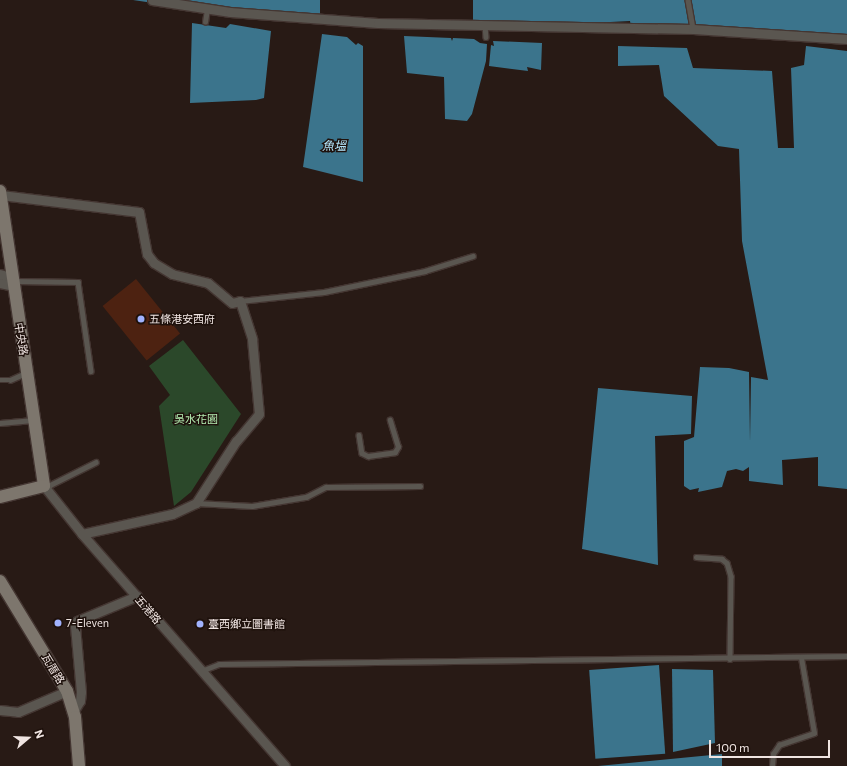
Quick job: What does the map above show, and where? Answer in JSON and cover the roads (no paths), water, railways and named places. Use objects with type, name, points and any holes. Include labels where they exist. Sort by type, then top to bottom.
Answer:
[{"type":"street","points":[[152,0],[207,9],[378,23],[693,29],[847,39]]},
{"type":"street","name":"中央路","points":[[0,191],[33,420],[44,485]]},
{"type":"street","points":[[0,194],[139,212],[147,254],[154,263],[172,274],[208,283],[232,303],[240,301],[252,339],[259,414],[236,441],[196,503],[172,514],[82,534]]},
{"type":"street","points":[[0,274],[13,282]]},
{"type":"street","points":[[0,283],[13,282]]},
{"type":"street","points":[[0,497],[44,485]]},
{"type":"street","name":"五港路","points":[[44,485],[82,534],[284,766]]},
{"type":"street","name":"瓦厝路","points":[[0,581],[67,692],[73,712],[79,766]]},
{"type":"street","points":[[73,712],[80,701],[81,692],[74,626],[77,621],[137,596]]},
{"type":"street","points":[[0,710],[18,712],[67,692]]},
{"type":"lane","points":[[688,0],[693,29]]},
{"type":"lane","points":[[205,22],[207,9]]},
{"type":"lane","points":[[485,26],[486,38]]},
{"type":"lane","points":[[240,301],[324,292],[425,271],[473,256]]},
{"type":"lane","points":[[13,282],[78,282],[92,371]]},
{"type":"lane","points":[[0,380],[10,380],[26,373]]},
{"type":"lane","points":[[0,423],[33,420]]},
{"type":"lane","points":[[359,434],[362,453],[368,456],[395,452],[398,447],[390,420]]},
{"type":"lane","points":[[44,485],[50,484],[96,462]]},
{"type":"lane","points":[[196,503],[252,506],[306,497],[326,487],[420,486]]},
{"type":"lane","points":[[696,557],[722,559],[727,562],[731,576],[730,659]]},
{"type":"lane","points":[[201,671],[218,664],[730,659],[847,656]]},
{"type":"lane","points":[[772,766],[773,754],[779,745],[814,733],[801,658]]},
{"type":"water","points":[[133,0],[320,0],[320,19],[227,14]]},
{"type":"water","points":[[473,0],[847,0],[847,38],[632,33],[630,21],[473,29]]},
{"type":"water","points":[[192,23],[226,28],[230,24],[271,31],[264,98],[256,100],[190,103]]},
{"type":"water","name":"魚塭","points":[[322,34],[347,37],[356,45],[358,43],[363,46],[363,182],[303,167]]},
{"type":"water","points":[[404,36],[451,38],[452,41],[453,38],[474,39],[480,43],[487,44],[486,61],[472,114],[467,121],[445,119],[444,77],[407,73]]},
{"type":"water","points":[[493,41],[542,43],[541,70],[527,67],[528,71],[489,66],[491,45],[494,46]]},
{"type":"water","points":[[618,46],[687,48],[693,68],[772,71],[778,148],[794,148],[791,68],[804,65],[806,46],[847,51],[847,489],[818,486],[818,457],[782,460],[783,485],[749,481],[749,467],[743,471],[736,469],[727,471],[722,487],[698,492],[699,488],[690,490],[684,486],[684,441],[694,437],[700,367],[729,368],[749,372],[750,442],[751,377],[768,380],[742,241],[739,149],[718,146],[664,96],[659,65],[618,66]]},
{"type":"water","points":[[598,388],[692,396],[691,434],[655,436],[658,565],[582,549]]},
{"type":"water","points":[[659,665],[665,754],[595,759],[589,670]]},
{"type":"water","points":[[672,669],[713,670],[715,743],[673,752]]},
{"type":"water","points":[[722,754],[722,766],[598,766]]},
{"type":"place","name":"五條港安西府","points":[[141,319]]},
{"type":"place","name":"7-Eleven","points":[[58,623]]},
{"type":"place","name":"臺西鄉立圖書館","points":[[200,624]]},
{"type":"park label","name":"吳水花園","points":[[196,419]]}]
